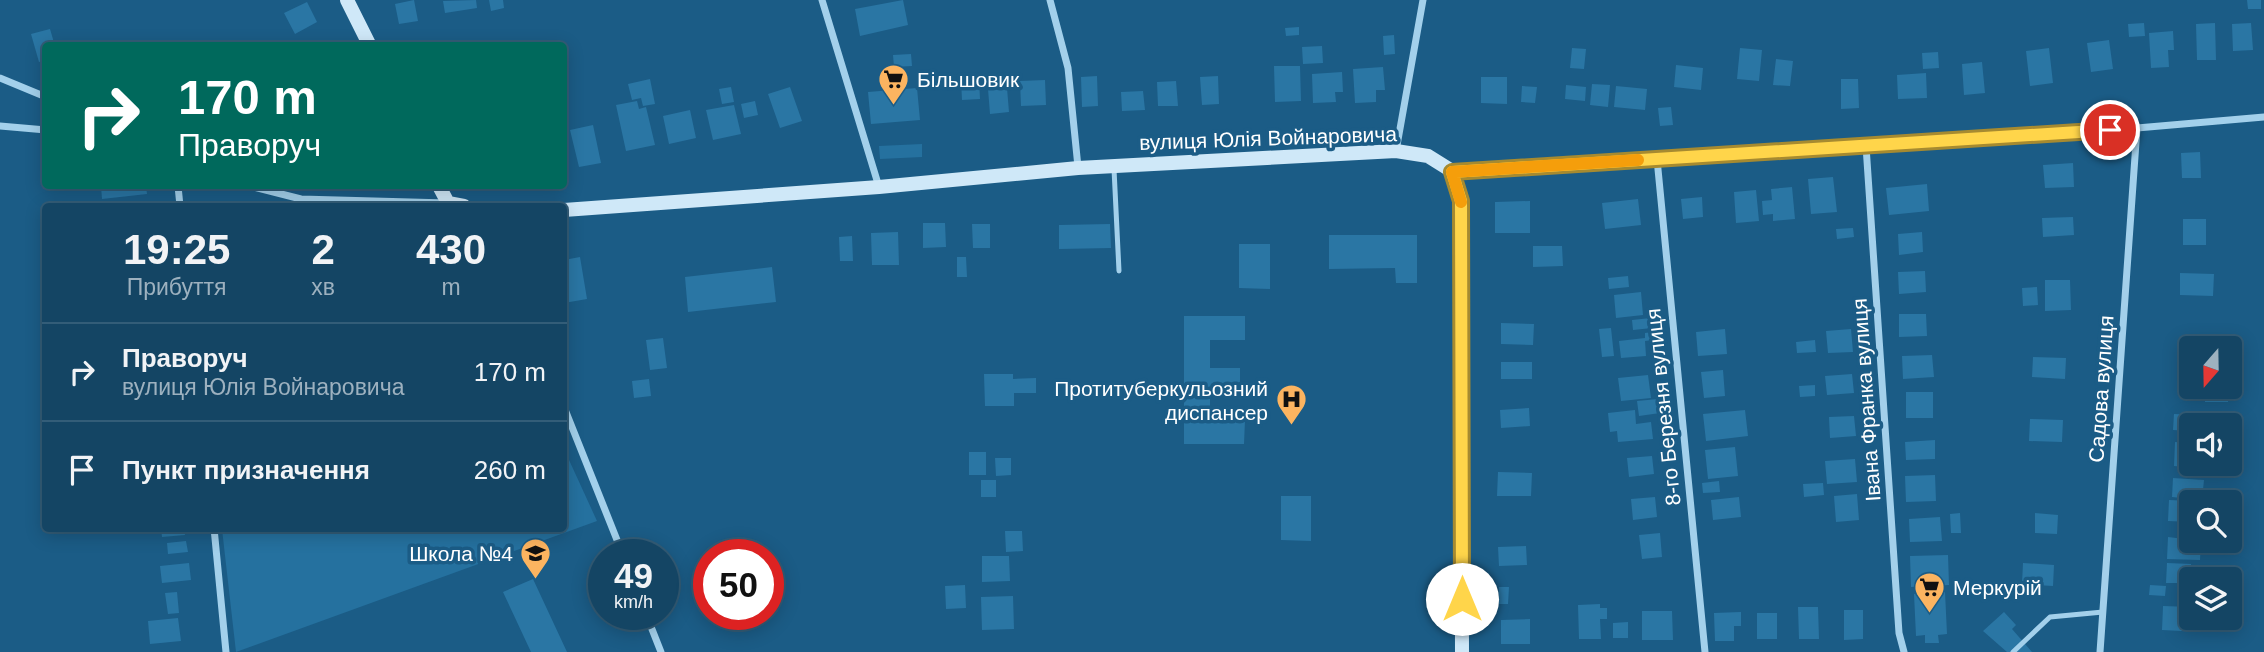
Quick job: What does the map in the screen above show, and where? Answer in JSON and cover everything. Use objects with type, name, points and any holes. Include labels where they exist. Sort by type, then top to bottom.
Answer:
[{"type":"main road","points":[[347,0],[368,42]]},
{"type":"main road","name":"вулиця Юлія Войнаровича","points":[[567,210],[879,187],[1078,168],[1396,151],[1428,156],[1452,172]]},
{"type":"main road","points":[[1452,172],[1461,201],[1462,652]]},
{"type":"main road","points":[[441,189],[448,203]]},
{"type":"street","points":[[822,0],[879,187]]},
{"type":"street","points":[[1050,0],[1068,68],[1078,168]]},
{"type":"street","points":[[1396,151],[1423,0]]},
{"type":"street","points":[[0,78],[42,95]]},
{"type":"street","points":[[1452,172],[2137,128],[2264,117]]},
{"type":"street","points":[[0,126],[42,130]]},
{"type":"street","name":"Садова вулиця","points":[[2100,652],[2137,128]]},
{"type":"street","name":"Івана Франка вулиця","points":[[1866,146],[1899,633],[1904,652]]},
{"type":"street","name":"8-го Березня вулиця","points":[[1657,159],[1705,652]]},
{"type":"street","points":[[262,189],[301,199],[448,203]]},
{"type":"street","points":[[567,415],[617,539]]},
{"type":"street","points":[[214,532],[226,652]]},
{"type":"street","points":[[652,630],[661,652]]},
{"type":"lane","points":[[1114,166],[1119,271]]},
{"type":"lane","points":[[2013,652],[2050,617],[2103,612]]},
{"type":"shaded area","points":[[922,144],[922,157],[880,159],[879,146]]},
{"type":"shaded area","points":[[567,456],[597,521],[567,532]]},
{"type":"shaded area","points":[[222,532],[567,532],[236,652]]},
{"type":"building","points":[[414,0],[418,21],[399,24],[395,4]]},
{"type":"building","points":[[476,0],[477,8],[445,13],[443,1]]},
{"type":"building","points":[[489,0],[503,0],[504,8],[491,11]]},
{"type":"building","points":[[903,0],[908,25],[860,36],[855,9]]},
{"type":"building","points":[[2247,0],[2261,0],[2261,9],[2248,9]]},
{"type":"building","points":[[307,2],[317,22],[295,34],[284,13]]},
{"type":"building","points":[[2144,23],[2145,36],[2129,37],[2128,24]]},
{"type":"building","points":[[2215,23],[2216,60],[2197,60],[2196,24]]},
{"type":"building","points":[[2251,23],[2253,50],[2233,51],[2232,24]]},
{"type":"building","points":[[1299,27],[1299,35],[1286,36],[1285,28]]},
{"type":"building","points":[[50,29],[54,42],[42,42],[42,61],[39,62],[31,34]]},
{"type":"building","points":[[2173,31],[2174,50],[2168,50],[2169,67],[2151,68],[2149,33]]},
{"type":"building","points":[[1394,35],[1395,54],[1384,55],[1383,36]]},
{"type":"building","points":[[2109,40],[2113,69],[2091,72],[2087,43]]},
{"type":"building","points":[[1322,46],[1323,63],[1303,64],[1302,47]]},
{"type":"building","points":[[1572,48],[1586,49],[1584,69],[1570,68]]},
{"type":"building","points":[[1740,48],[1762,50],[1759,81],[1737,79]]},
{"type":"building","points":[[2049,48],[2053,83],[2030,86],[2026,51]]},
{"type":"building","points":[[1938,52],[1939,68],[1923,69],[1922,53]]},
{"type":"building","points":[[911,54],[912,66],[894,67],[893,55]]},
{"type":"building","points":[[1776,59],[1793,61],[1790,86],[1773,85]]},
{"type":"building","points":[[1982,62],[1985,93],[1964,95],[1962,64]]},
{"type":"building","points":[[1676,65],[1703,68],[1701,90],[1674,87]]},
{"type":"building","points":[[1274,66],[1300,66],[1301,101],[1275,102]]},
{"type":"building","points":[[1383,67],[1385,90],[1376,90],[1376,102],[1355,103],[1353,69]]},
{"type":"building","points":[[1342,72],[1343,92],[1335,92],[1336,102],[1313,103],[1312,74]]},
{"type":"building","points":[[1926,73],[1927,98],[1898,99],[1897,75]]},
{"type":"building","points":[[1097,76],[1098,106],[1082,107],[1081,77]]},
{"type":"building","points":[[1218,76],[1219,104],[1202,105],[1200,77]]},
{"type":"building","points":[[1481,77],[1507,77],[1507,104],[1481,103]]},
{"type":"building","points":[[650,79],[655,104],[643,106],[641,98],[632,100],[628,84]]},
{"type":"building","points":[[979,79],[980,99],[962,100],[961,80]]},
{"type":"building","points":[[1841,79],[1858,79],[1859,108],[1841,109]]},
{"type":"building","points":[[1045,80],[1046,105],[1021,106],[1020,81]]},
{"type":"building","points":[[1176,81],[1178,106],[1158,106],[1157,82]]},
{"type":"building","points":[[1592,84],[1610,85],[1608,107],[1590,105]]},
{"type":"building","points":[[1566,85],[1586,87],[1585,101],[1565,99]]},
{"type":"building","points":[[1522,86],[1537,87],[1535,103],[1521,102]]},
{"type":"building","points":[[1616,86],[1647,89],[1645,110],[1614,107]]},
{"type":"building","points":[[731,87],[734,102],[722,104],[719,89]]},
{"type":"building","points":[[790,87],[802,121],[780,128],[768,94]]},
{"type":"building","name":"Більшовик","points":[[917,88],[920,120],[871,124],[868,92]]},
{"type":"building","points":[[1007,88],[1009,112],[990,114],[988,89]]},
{"type":"building","points":[[1143,91],[1145,110],[1122,111],[1121,92]]},
{"type":"building","points":[[637,101],[639,109],[646,107],[655,145],[626,151],[616,105]]},
{"type":"building","points":[[755,101],[758,115],[744,118],[741,104]]},
{"type":"building","points":[[734,105],[741,134],[713,140],[706,110]]},
{"type":"building","points":[[1671,107],[1673,125],[1660,126],[1658,108]]},
{"type":"building","points":[[690,110],[696,138],[669,144],[663,116]]},
{"type":"building","points":[[593,125],[601,163],[579,167],[570,130]]},
{"type":"building","points":[[2200,152],[2201,178],[2182,178],[2181,153]]},
{"type":"building","points":[[2073,163],[2074,187],[2045,188],[2043,165]]},
{"type":"building","points":[[1833,177],[1837,212],[1811,214],[1808,179]]},
{"type":"building","points":[[1927,184],[1929,211],[1889,215],[1886,188]]},
{"type":"building","points":[[1792,187],[1795,219],[1773,221],[1773,214],[1763,215],[1762,201],[1772,200],[1771,189]]},
{"type":"building","points":[[101,189],[146,189],[147,194],[102,199]]},
{"type":"building","points":[[1756,190],[1759,221],[1736,223],[1734,192]]},
{"type":"building","points":[[1702,197],[1703,217],[1683,219],[1681,199]]},
{"type":"building","points":[[1638,199],[1641,225],[1605,229],[1602,203]]},
{"type":"building","points":[[1530,201],[1530,233],[1495,233],[1495,202]]},
{"type":"building","points":[[2073,217],[2074,235],[2043,237],[2042,218]]},
{"type":"building","points":[[2183,219],[2206,219],[2206,245],[2183,245]]},
{"type":"building","points":[[923,223],[945,223],[946,247],[923,248]]},
{"type":"building","points":[[972,224],[990,224],[990,248],[973,248]]},
{"type":"building","points":[[1110,224],[1111,248],[1059,249],[1059,225]]},
{"type":"building","points":[[1853,228],[1854,237],[1837,239],[1836,229]]},
{"type":"building","points":[[898,232],[899,265],[872,265],[871,233]]},
{"type":"building","points":[[1922,232],[1923,252],[1899,255],[1898,234]]},
{"type":"building","points":[[1329,235],[1417,235],[1417,283],[1396,283],[1395,268],[1329,269]]},
{"type":"building","points":[[852,236],[853,261],[840,261],[839,237]]},
{"type":"building","points":[[1239,244],[1270,244],[1270,289],[1239,288]]},
{"type":"building","points":[[1533,246],[1562,246],[1563,266],[1533,267]]},
{"type":"building","points":[[580,257],[587,299],[567,302],[567,259]]},
{"type":"building","points":[[957,257],[966,257],[967,277],[957,277]]},
{"type":"building","points":[[772,267],[776,302],[688,312],[685,277]]},
{"type":"building","points":[[1925,271],[1926,292],[1899,294],[1898,272]]},
{"type":"building","points":[[2180,273],[2214,274],[2213,296],[2180,295]]},
{"type":"building","points":[[1628,276],[1629,287],[1609,289],[1608,278]]},
{"type":"building","points":[[2045,280],[2070,280],[2071,310],[2045,311]]},
{"type":"building","points":[[2037,287],[2038,305],[2023,306],[2022,288]]},
{"type":"building","points":[[1641,292],[1643,315],[1616,318],[1614,295]]},
{"type":"building","points":[[1899,314],[1926,314],[1927,336],[1899,337]]},
{"type":"building","points":[[1184,316],[1245,316],[1245,340],[1210,340],[1210,368],[1240,368],[1240,390],[1210,390],[1210,420],[1245,420],[1244,444],[1184,444]]},
{"type":"building","points":[[1651,318],[1652,328],[1633,330],[1632,320]]},
{"type":"building","points":[[1501,323],[1534,324],[1533,345],[1501,344]]},
{"type":"building","points":[[1611,328],[1614,356],[1602,357],[1599,329]]},
{"type":"building","points":[[1725,329],[1727,354],[1698,356],[1696,332]]},
{"type":"building","points":[[1851,329],[1853,352],[1828,353],[1826,331]]},
{"type":"building","points":[[1653,332],[1653,340],[1645,341],[1646,356],[1621,358],[1619,341],[1645,338],[1645,333]]},
{"type":"building","points":[[663,338],[667,368],[650,370],[646,340]]},
{"type":"building","points":[[1815,340],[1816,352],[1797,353],[1796,342]]},
{"type":"building","points":[[1932,355],[1934,377],[1903,379],[1902,356]]},
{"type":"building","points":[[2033,357],[2066,358],[2065,379],[2032,377]]},
{"type":"building","points":[[1501,362],[1532,362],[1532,379],[1501,379]]},
{"type":"building","points":[[1723,370],[1725,396],[1704,398],[1701,372]]},
{"type":"building","points":[[984,374],[1013,374],[1013,379],[1036,378],[1036,393],[1014,393],[1014,406],[985,406]]},
{"type":"building","points":[[1852,374],[1854,393],[1827,395],[1825,376]]},
{"type":"building","points":[[1648,375],[1651,398],[1621,401],[1618,378]]},
{"type":"building","points":[[649,379],[651,396],[634,398],[632,381]]},
{"type":"building","points":[[1815,385],[1815,396],[1800,397],[1799,386]]},
{"type":"building","points":[[1906,392],[1933,392],[1933,418],[1906,418]]},
{"type":"building","points":[[1658,399],[1660,413],[1639,416],[1637,401]]},
{"type":"building","points":[[2205,399],[2228,399],[2228,402],[2205,402]]},
{"type":"building","points":[[1529,408],[1530,426],[1501,428],[1500,410]]},
{"type":"building","points":[[1635,410],[1636,424],[1651,422],[1653,439],[1618,442],[1617,431],[1610,432],[1608,413]]},
{"type":"building","points":[[1745,410],[1748,436],[1706,441],[1703,414]]},
{"type":"building","points":[[2174,414],[2179,414],[2179,430],[2173,430]]},
{"type":"building","points":[[1854,416],[1856,436],[1830,438],[1829,417]]},
{"type":"building","points":[[2030,419],[2063,420],[2062,442],[2029,441]]},
{"type":"building","points":[[1935,440],[1935,459],[1906,460],[1905,442]]},
{"type":"building","points":[[2175,442],[2179,442],[2179,466],[2174,466]]},
{"type":"building","points":[[1735,447],[1738,476],[1708,479],[1705,450]]},
{"type":"building","points":[[969,452],[986,452],[986,475],[969,475]]},
{"type":"building","points":[[1652,456],[1654,474],[1629,477],[1627,458]]},
{"type":"building","points":[[995,458],[1011,458],[1011,475],[996,476]]},
{"type":"building","points":[[1855,459],[1857,482],[1827,484],[1825,461]]},
{"type":"building","points":[[1498,472],[1532,473],[1531,496],[1497,496]]},
{"type":"building","points":[[1935,475],[1936,501],[1906,502],[1905,476]]},
{"type":"building","points":[[2173,478],[2204,480],[2203,490],[2179,490],[2179,498],[2172,497]]},
{"type":"building","points":[[981,480],[996,480],[996,497],[981,497]]},
{"type":"building","points":[[1719,481],[1720,492],[1703,493],[1702,483]]},
{"type":"building","points":[[1823,483],[1824,495],[1804,497],[1803,484]]},
{"type":"building","points":[[1857,494],[1859,520],[1836,522],[1834,496]]},
{"type":"building","points":[[1281,496],[1311,496],[1311,541],[1281,540]]},
{"type":"building","points":[[1655,497],[1657,517],[1633,520],[1631,499]]},
{"type":"building","points":[[1739,497],[1741,517],[1713,520],[1711,500]]},
{"type":"building","points":[[2169,500],[2179,500],[2179,521],[2168,521]]},
{"type":"building","points":[[1960,513],[1961,533],[1951,533],[1950,514]]},
{"type":"building","points":[[2035,513],[2058,515],[2057,534],[2035,533]]},
{"type":"building","points":[[1940,517],[1942,541],[1910,542],[1909,519]]},
{"type":"building","points":[[1005,531],[1022,531],[1023,551],[1006,552]]},
{"type":"building","points":[[161,532],[185,532],[185,535],[162,537]]},
{"type":"building","points":[[1660,533],[1662,557],[1642,559],[1639,535]]},
{"type":"building","points":[[2168,537],[2179,538],[2179,553],[2200,553],[2200,560],[2167,559]]},
{"type":"building","points":[[186,541],[188,552],[168,554],[167,543]]},
{"type":"building","points":[[1526,546],[1527,565],[1499,566],[1498,547]]},
{"type":"building","points":[[1948,555],[1949,585],[1911,587],[1910,556]]},
{"type":"building","points":[[982,556],[1009,556],[1010,581],[982,582]]},
{"type":"building","points":[[189,563],[191,580],[162,583],[160,566]]},
{"type":"building","points":[[2023,563],[2054,565],[2053,586],[2022,584]]},
{"type":"building","points":[[2167,563],[2191,564],[2191,567],[2179,567],[2179,583],[2166,583]]},
{"type":"building","points":[[533,579],[567,652],[531,652],[503,592]]},
{"type":"building","points":[[965,585],[966,608],[946,609],[945,586]]},
{"type":"building","points":[[2150,585],[2166,586],[2165,596],[2149,595]]},
{"type":"building","points":[[1499,587],[1509,587],[1508,604],[1499,604]]},
{"type":"building","name":"Меркурій","points":[[1932,587],[1932,593],[1945,592],[1947,634],[1938,635],[1939,643],[1925,643],[1925,635],[1916,636],[1914,594],[1917,593],[1917,588]]},
{"type":"building","points":[[177,592],[179,613],[168,614],[165,593]]},
{"type":"building","points":[[1013,596],[1014,629],[982,630],[981,597]]},
{"type":"building","points":[[1600,604],[1600,608],[1607,608],[1607,619],[1600,619],[1601,639],[1579,639],[1578,605]]},
{"type":"building","points":[[2163,606],[2179,607],[2179,630],[2201,630],[2201,632],[2162,630]]},
{"type":"building","points":[[1798,607],[1818,607],[1819,639],[1799,639]]},
{"type":"building","points":[[1844,610],[1863,610],[1863,639],[1844,640]]},
{"type":"building","points":[[1642,611],[1672,611],[1673,640],[1642,640]]},
{"type":"building","points":[[1741,612],[1741,626],[1734,626],[1734,641],[1715,641],[1714,613]]},
{"type":"building","points":[[2004,612],[2016,625],[2012,629],[2032,652],[2007,652],[1983,631]]},
{"type":"building","points":[[1757,613],[1777,613],[1777,639],[1757,639]]},
{"type":"building","points":[[178,618],[181,641],[150,644],[148,621]]},
{"type":"building","points":[[1530,619],[1530,644],[1501,644],[1501,620]]},
{"type":"building","points":[[1628,622],[1628,638],[1613,638],[1613,623]]},
{"type":"slow traffic","points":[[1461,202],[1452,172],[1638,160]]},
{"type":"place","name":"Більшовик","points":[[894,106]]},
{"type":"place","name":"Протитуберкульозний диспансер","points":[[1291,427]]},
{"type":"place","name":"Школа №4","points":[[536,580]]},
{"type":"place","name":"Меркурій","points":[[1930,614]]},
{"type":"route","points":[[1462,599],[1461,201],[1452,172],[2110,130]]}]
